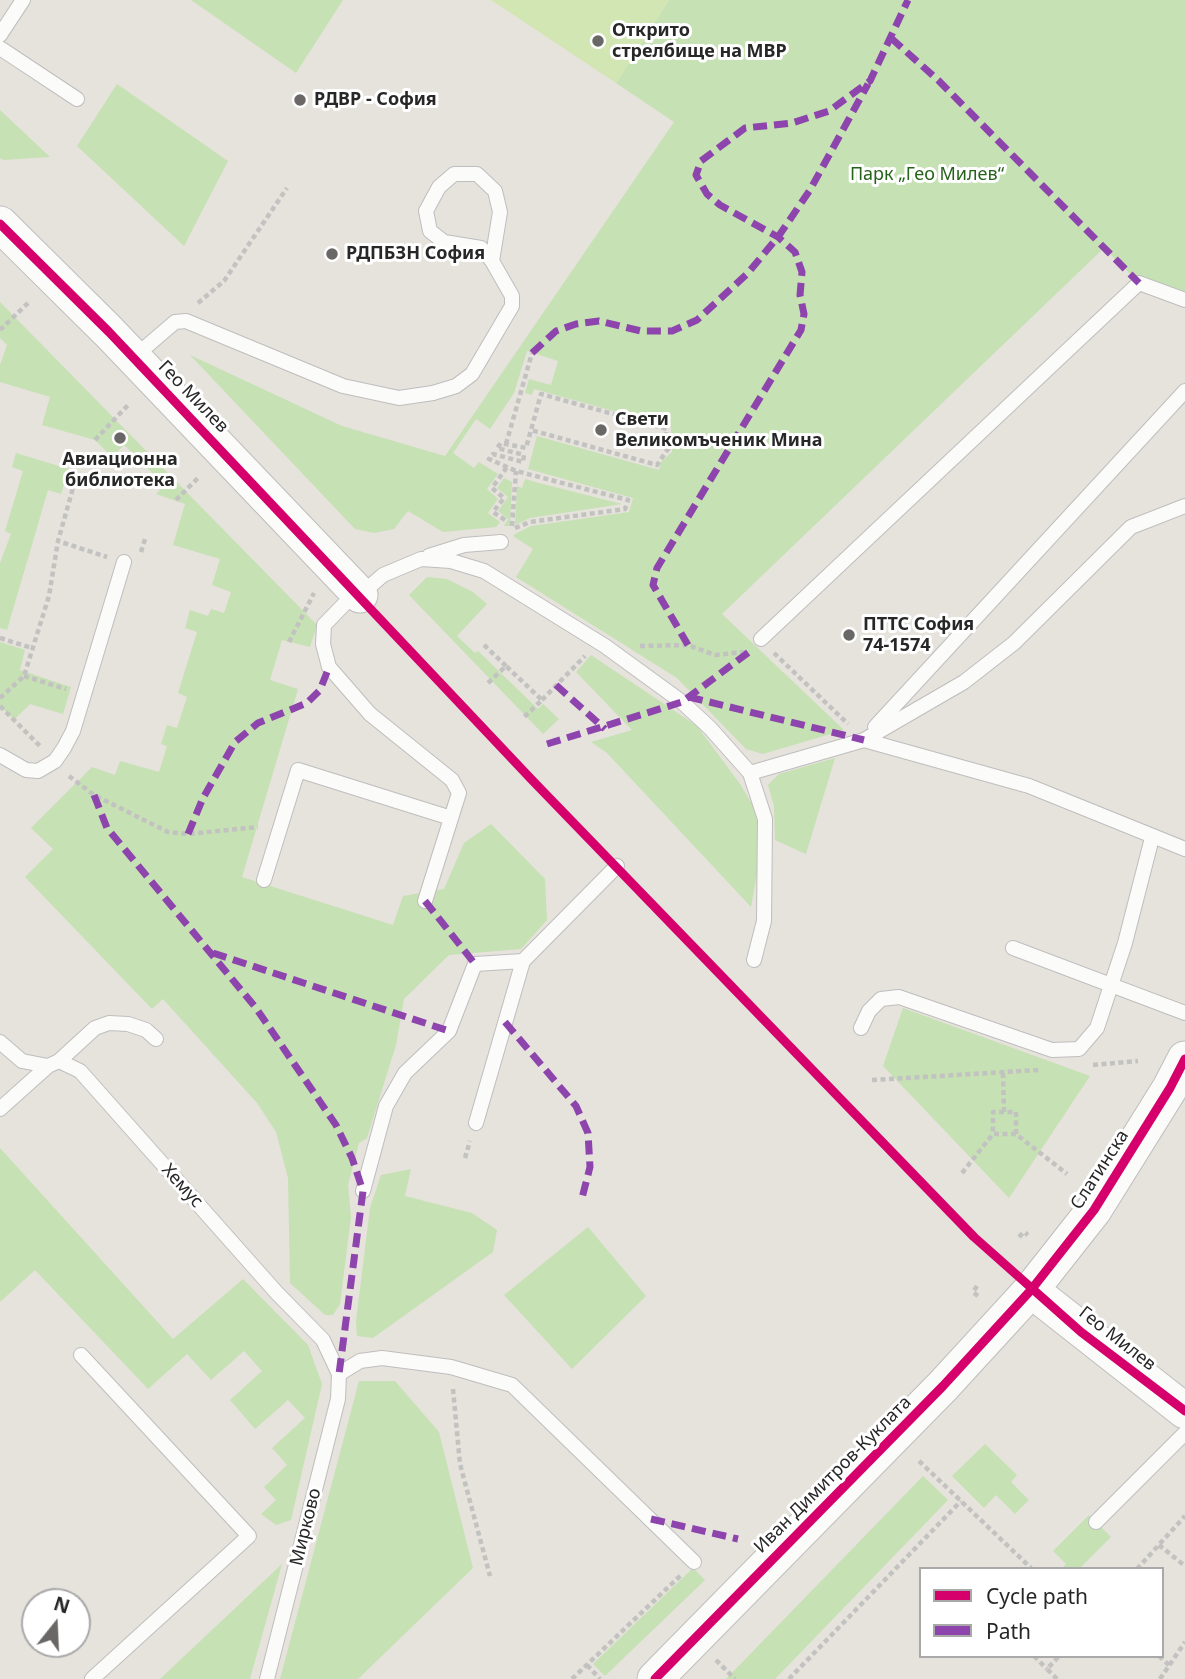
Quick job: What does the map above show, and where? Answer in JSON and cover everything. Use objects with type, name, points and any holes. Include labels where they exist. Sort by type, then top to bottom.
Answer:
[{"type":"street","name":"Гео Милев","points":[[0,224],[134,358],[358,593]]},
{"type":"street","name":"Слатинска","points":[[1031,1290],[1094,1210],[1170,1088],[1185,1059]]},
{"type":"street","name":"Гео Милев","points":[[1031,1290],[1185,1411]]},
{"type":"street","name":"Иван Димитров-Куклата","points":[[655,1679],[943,1386],[1031,1290]]},
{"type":"lane","points":[[0,35],[23,0]]},
{"type":"lane","points":[[0,48],[76,99]]},
{"type":"lane","points":[[134,358],[176,322],[186,321],[343,386],[399,398],[433,393],[456,386],[472,374],[510,314],[512,296],[492,261],[481,248],[444,242],[430,231],[426,211],[439,187],[454,174],[477,173],[495,191],[500,212],[492,261]]},
{"type":"lane","points":[[761,639],[1139,284],[1185,300]]},
{"type":"lane","points":[[864,740],[1185,391]]},
{"type":"lane","points":[[750,773],[864,740],[964,682],[1014,643],[1130,527],[1185,506]]},
{"type":"lane","points":[[425,901],[459,793],[452,780],[370,714],[329,667],[323,644],[324,625],[358,593],[383,575],[464,545],[501,542]]},
{"type":"lane","points":[[421,559],[451,561],[484,570],[605,646],[682,702],[750,773],[765,819],[766,857],[764,921],[754,960]]},
{"type":"lane","points":[[0,755],[26,770],[38,771],[55,761],[73,731],[124,562]]},
{"type":"lane","points":[[864,740],[1029,786],[1152,838],[1185,849]]},
{"type":"lane","points":[[264,880],[298,770],[451,818]]},
{"type":"lane","points":[[861,1028],[869,1011],[881,999],[899,997],[1052,1050],[1065,1052],[1079,1049],[1089,1041],[1097,1028],[1112,985],[1152,838]]},
{"type":"lane","points":[[476,1124],[523,961],[617,866]]},
{"type":"lane","points":[[1013,948],[1185,1013]]},
{"type":"lane","points":[[363,1191],[386,1106],[405,1073],[449,1031],[475,964],[523,961]]},
{"type":"lane","points":[[0,1109],[95,1028],[109,1023],[137,1027],[156,1039]]},
{"type":"lane","name":"Хемус","points":[[0,1042],[22,1061],[54,1064],[80,1071],[276,1292],[323,1340],[339,1374]]},
{"type":"lane","points":[[81,1355],[249,1536],[92,1679]]},
{"type":"lane","points":[[339,1374],[360,1361],[382,1358],[452,1367],[512,1385],[694,1562]]},
{"type":"lane","name":"Мирково","points":[[267,1679],[338,1399],[339,1374]]},
{"type":"lane","points":[[1096,1522],[1185,1433]]},
{"type":"path","points":[[210,293],[224,281],[287,188]]},
{"type":"path","points":[[0,330],[28,303]]},
{"type":"path","points":[[506,444],[532,353]]},
{"type":"path","points":[[501,542],[512,530],[530,522],[625,509],[628,500],[516,471],[489,459],[493,454],[523,462],[524,455],[498,448],[501,443],[526,448],[531,430],[536,413],[541,394],[667,429],[666,436],[670,446],[657,465],[531,430]]},
{"type":"path","points":[[95,440],[130,404]]},
{"type":"path","points":[[536,413],[542,415]]},
{"type":"path","points":[[500,526],[505,521],[493,512],[504,498],[492,488],[507,467]]},
{"type":"path","points":[[512,525],[516,471]]},
{"type":"path","points":[[176,500],[200,476]]},
{"type":"path","points":[[0,698],[24,676],[49,596],[58,541],[75,481]]},
{"type":"path","points":[[142,552],[146,536]]},
{"type":"path","points":[[58,541],[99,554]]},
{"type":"path","points":[[0,638],[32,648]]},
{"type":"path","points":[[761,639],[864,740]]},
{"type":"path","points":[[484,645],[542,700]]},
{"type":"path","points":[[522,719],[587,653],[605,646],[688,645],[715,655],[749,652]]},
{"type":"path","points":[[488,683],[506,666]]},
{"type":"path","points":[[24,676],[83,694]]},
{"type":"path","points":[[0,705],[55,761],[94,795],[168,832],[188,834],[242,828]]},
{"type":"path","points":[[1084,1066],[1138,1061]]},
{"type":"path","points":[[872,1080],[1043,1069]]},
{"type":"path","points":[[1003,1073],[1004,1112]]},
{"type":"path","points":[[962,1173],[993,1134],[993,1112],[1016,1111],[1016,1134]]},
{"type":"path","points":[[993,1134],[1016,1134],[1067,1174]]},
{"type":"path","points":[[465,1158],[471,1139]]},
{"type":"path","points":[[1019,1237],[1024,1232],[1028,1235]]},
{"type":"path","points":[[977,1286],[973,1292],[978,1296]]},
{"type":"path","points":[[452,1367],[460,1464],[490,1576]]},
{"type":"path","points":[[919,1461],[1030,1567]]},
{"type":"path","points":[[789,1679],[961,1501]]},
{"type":"path","points":[[1139,1567],[1185,1516]]},
{"type":"path","points":[[1159,1545],[1185,1566]]},
{"type":"path","points":[[917,1546],[922,1552]]},
{"type":"path","points":[[572,1679],[694,1562]]},
{"type":"path","points":[[861,1605],[866,1611]]},
{"type":"path","points":[[1160,1679],[1185,1642]]},
{"type":"path","points":[[1036,1658],[1057,1679]]},
{"type":"path","points":[[1047,1669],[1057,1658]]},
{"type":"path","points":[[1161,1658],[1169,1665]]},
{"type":"path","points":[[805,1662],[811,1668]]},
{"type":"path","points":[[587,1665],[600,1679]]},
{"type":"green space","points":[[191,0],[343,0],[296,73]]},
{"type":"green space","name":"Открито стрелбище на МВР","points":[[491,0],[669,0],[616,83]]},
{"type":"green space","name":"Парк „Гео Милев“","points":[[669,0],[1185,0],[1185,300],[1139,283],[1104,248],[722,614],[844,730],[763,754],[746,749],[677,678],[516,577],[533,549],[513,536],[517,533],[531,526],[629,512],[633,498],[528,469],[537,436],[659,470],[661,462],[672,452],[671,427],[534,389],[532,395],[525,393],[529,379],[551,385],[558,361],[527,351],[514,393],[490,429],[476,419],[453,453],[474,468],[479,462],[498,474],[487,489],[498,499],[488,513],[500,522],[496,527],[443,532],[408,511],[394,529],[374,533],[355,529],[190,355],[342,426],[445,456],[674,122],[616,83]]},
{"type":"green space","points":[[117,84],[228,161],[184,246],[77,146]]},
{"type":"green space","points":[[0,110],[50,157],[0,158]]},
{"type":"green space","points":[[0,302],[317,625],[310,647],[282,640],[270,680],[298,689],[242,877],[393,925],[403,896],[444,889],[464,843],[491,824],[545,879],[547,920],[521,949],[449,955],[404,999],[396,1045],[367,1138],[359,1143],[348,1185],[351,1217],[340,1304],[333,1315],[325,1315],[290,1283],[288,1178],[276,1132],[257,1103],[163,999],[152,1009],[25,877],[53,849],[31,828],[92,767],[115,775],[120,761],[159,772],[167,746],[161,744],[167,725],[177,728],[187,697],[178,693],[197,632],[185,628],[190,610],[208,616],[211,609],[224,613],[231,592],[212,585],[220,559],[173,545],[185,504],[156,494],[165,485],[124,445],[112,457],[95,440],[42,425],[50,397],[0,382],[0,365],[7,345],[0,338]]},
{"type":"green space","points":[[16,453],[69,469],[61,494],[48,490],[7,630],[0,628],[0,563],[11,534],[5,531],[23,471],[12,467]]},
{"type":"green space","points":[[504,478],[512,482],[510,526],[504,526],[508,519],[498,511],[508,497],[497,488]]},
{"type":"green space","points":[[525,479],[622,504],[530,518],[515,525],[517,486],[522,488]]},
{"type":"green space","points":[[427,577],[447,579],[473,592],[487,604],[457,636],[475,653],[478,651],[538,709],[543,704],[559,719],[543,734],[409,595]]},
{"type":"green space","points":[[0,642],[25,650],[20,670],[71,687],[63,714],[30,704],[14,720],[0,706]]},
{"type":"green space","points":[[591,655],[697,726],[740,784],[758,814],[760,857],[751,907],[607,753],[591,742],[632,730],[576,672]]},
{"type":"green space","points":[[835,758],[806,854],[775,840],[774,806],[768,785],[779,774]]},
{"type":"green space","points":[[903,1008],[1090,1076],[1009,1198],[883,1066]]},
{"type":"green space","points":[[0,1148],[173,1339],[243,1279],[308,1345],[322,1384],[291,1520],[276,1525],[261,1514],[276,1500],[264,1487],[287,1465],[272,1448],[305,1418],[288,1400],[255,1429],[230,1400],[262,1371],[244,1351],[211,1380],[187,1354],[148,1389],[35,1270],[0,1302]]},
{"type":"green space","points":[[411,1169],[405,1196],[472,1213],[497,1230],[493,1252],[373,1338],[357,1336],[356,1321],[370,1208],[381,1175]]},
{"type":"green space","points":[[588,1227],[646,1296],[572,1369],[504,1295]]},
{"type":"green space","points":[[359,1381],[395,1381],[439,1432],[473,1568],[358,1679],[280,1679]]},
{"type":"green space","points":[[985,1444],[1017,1475],[1011,1482],[1029,1500],[1015,1514],[996,1495],[984,1508],[952,1476]]},
{"type":"green space","points":[[923,1476],[948,1500],[775,1679],[726,1679]]},
{"type":"green space","points":[[1089,1515],[1111,1537],[1081,1567],[1064,1567],[1066,1564],[1053,1551]]},
{"type":"green space","points":[[282,1564],[250,1679],[160,1679]]},
{"type":"green space","points":[[693,1568],[705,1580],[605,1676],[593,1664]]},
{"type":"marked path","points":[[688,645],[653,585],[657,568],[801,330],[804,314],[800,295],[802,272],[795,252],[778,237],[720,205],[707,194],[696,175],[701,161],[745,128],[792,123],[829,111],[870,81],[908,0]]},
{"type":"marked path","points":[[891,38],[938,80],[1139,283]]},
{"type":"marked path","points":[[532,353],[556,331],[576,324],[599,321],[641,331],[672,331],[697,320],[747,274],[778,237],[810,190],[868,84]]},
{"type":"marked path","points":[[547,744],[682,702],[749,652]]},
{"type":"marked path","points":[[188,834],[203,798],[235,742],[258,723],[307,703],[320,690],[329,667]]},
{"type":"marked path","points":[[556,685],[605,729]]},
{"type":"marked path","points":[[689,697],[864,740]]},
{"type":"marked path","points":[[94,795],[107,828],[256,1008],[336,1125],[352,1158],[363,1191],[339,1374]]},
{"type":"marked path","points":[[425,901],[475,964]]},
{"type":"marked path","points":[[213,953],[449,1031]]},
{"type":"marked path","points":[[505,1022],[576,1106],[588,1133],[590,1167],[581,1202]]},
{"type":"marked path","points":[[651,1519],[738,1539]]},
{"type":"cycle path","points":[[0,224],[109,332],[532,780],[974,1237],[1081,1332],[1185,1411]]},
{"type":"cycle path","points":[[655,1679],[943,1386],[1031,1290],[1094,1210],[1170,1088],[1185,1059]]},
{"type":"place","name":"Открито стрелбище на МВР","points":[[598,41]]},
{"type":"place","name":"РДВР - София","points":[[300,100]]},
{"type":"place","name":"РДПБЗН София","points":[[332,254]]},
{"type":"place","name":"Свети Великомъченик Мина","points":[[601,430]]},
{"type":"place","name":"Авиационна библиотека","points":[[120,438]]},
{"type":"place","name":"ПТТС София 74-1574","points":[[849,635]]}]
